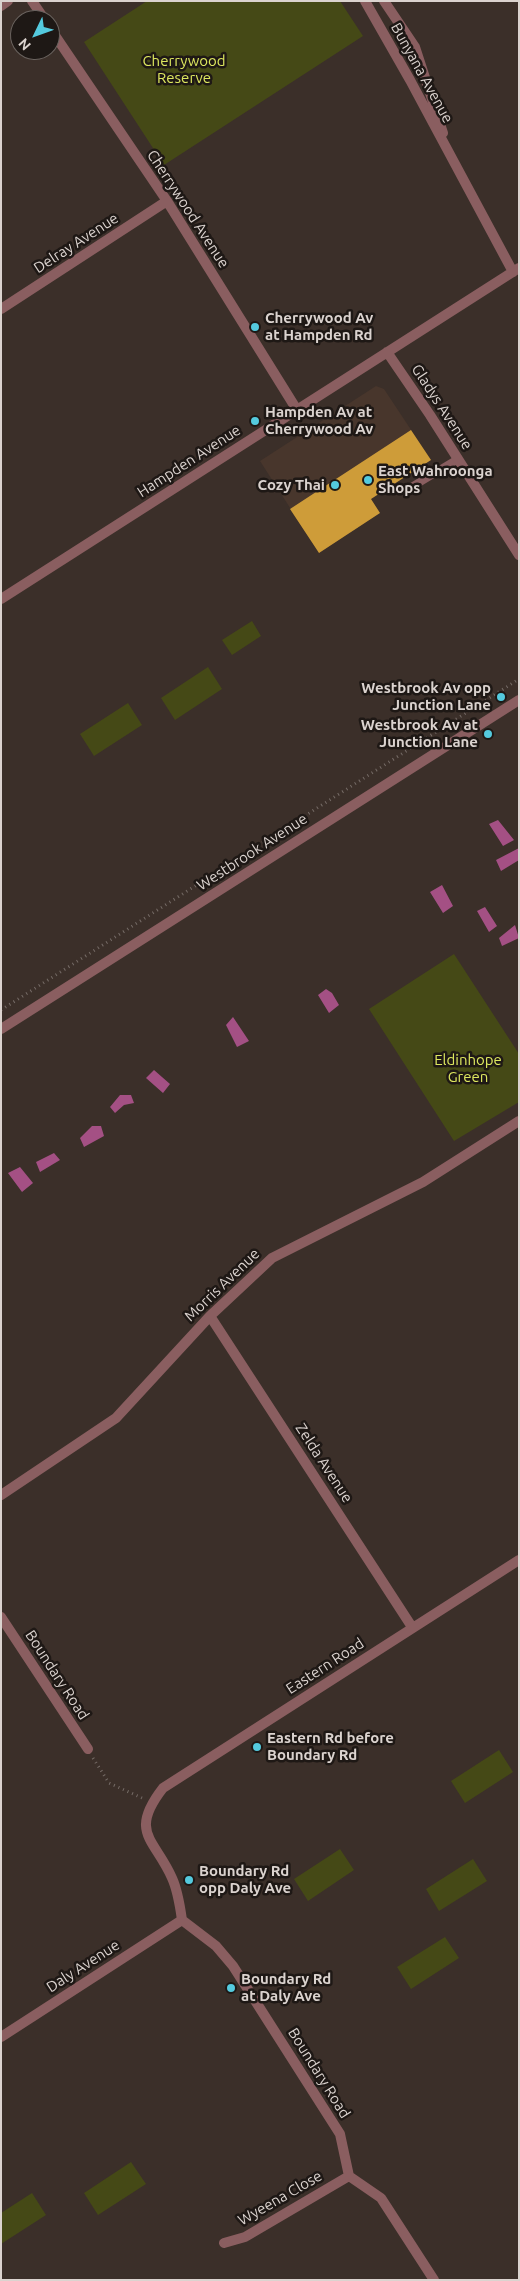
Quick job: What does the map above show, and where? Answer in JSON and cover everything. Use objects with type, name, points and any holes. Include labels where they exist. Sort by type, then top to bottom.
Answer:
[{"type":"street","points":[[1,6],[8,1]]},
{"type":"street","name":"Bunyana Avenue","points":[[365,1],[410,80],[451,160],[516,270]]},
{"type":"street","name":"Bunyana Avenue","points":[[384,1],[416,47],[451,160]]},
{"type":"street","name":"Cherrywood Avenue","points":[[60,43],[166,201],[297,410]]},
{"type":"street","name":"Delray Avenue","points":[[1,309],[166,201]]},
{"type":"street","name":"Hampden Avenue","points":[[1,599],[516,270]]},
{"type":"street","name":"Gladys Avenue","points":[[387,352],[519,555]]},
{"type":"street","name":"Westbrook Avenue","points":[[1,1030],[519,700]]},
{"type":"street","name":"Morris Avenue","points":[[1,1495],[116,1418],[210,1316],[272,1258],[423,1182],[519,1121]]},
{"type":"street","name":"Zelda Avenue","points":[[210,1316],[412,1627]]},
{"type":"street","name":"Eastern Road","points":[[152,1803],[163,1788],[519,1560]]},
{"type":"street","name":"Boundary Road","points":[[1,1617],[88,1749]]},
{"type":"street","points":[[152,1803],[146,1820],[150,1842],[172,1878],[179,1899],[182,1920]]},
{"type":"street","name":"Boundary Road","points":[[182,1920],[216,1946],[233,1966],[340,2134],[349,2176]]},
{"type":"street","name":"Daly Avenue","points":[[1,2036],[182,1920]]},
{"type":"street","points":[[349,2176],[381,2198],[434,2280]]},
{"type":"street","name":"Wyeena Close","points":[[224,2243],[245,2237],[349,2176]]},
{"type":"lane","points":[[405,491],[458,460]]},
{"type":"path","points":[[1,1010],[519,679]]},
{"type":"path","points":[[88,1749],[109,1783],[152,1803]]},
{"type":"shaded area","points":[[376,386],[384,389],[431,460],[371,499],[380,513],[319,553],[260,461]]},
{"type":"shaded area","points":[[498,820],[514,840],[503,846],[489,824]]},
{"type":"shaded area","points":[[519,848],[519,860],[501,871],[496,860]]},
{"type":"shaded area","points":[[442,885],[453,906],[443,913],[430,892]]},
{"type":"shaded area","points":[[485,907],[497,926],[489,932],[477,911]]},
{"type":"shaded area","points":[[515,925],[519,938],[502,946],[499,938]]},
{"type":"shaded area","points":[[326,989],[332,993],[339,1005],[329,1013],[318,995]]},
{"type":"shaded area","points":[[233,1017],[249,1041],[237,1047],[226,1025]]},
{"type":"shaded area","points":[[154,1070],[170,1084],[163,1093],[146,1078]]},
{"type":"shaded area","points":[[120,1095],[131,1095],[134,1103],[124,1105],[115,1113],[110,1107]]},
{"type":"shaded area","points":[[92,1126],[101,1126],[104,1136],[84,1147],[80,1138]]},
{"type":"shaded area","points":[[54,1153],[60,1160],[40,1172],[36,1162]]},
{"type":"shaded area","points":[[20,1167],[33,1183],[22,1192],[8,1173]]},
{"type":"green space","name":"Cherrywood Reserve","points":[[147,1],[340,1],[363,36],[164,165],[84,42]]},
{"type":"green space","points":[[252,621],[261,636],[232,655],[222,640]]},
{"type":"green space","points":[[208,667],[222,689],[175,720],[161,698]]},
{"type":"green space","points":[[128,703],[142,725],[94,756],[80,734]]},
{"type":"green space","name":"Eldinhope Green","points":[[454,954],[519,1054],[519,1102],[454,1141],[369,1009]]},
{"type":"green space","points":[[499,1750],[513,1772],[465,1803],[451,1781]]},
{"type":"green space","points":[[340,1849],[354,1870],[308,1901],[294,1879]]},
{"type":"green space","points":[[473,1859],[487,1881],[439,1911],[426,1889]]},
{"type":"green space","points":[[445,1937],[459,1958],[411,1989],[397,1967]]},
{"type":"green space","points":[[131,2162],[146,2184],[98,2215],[84,2193]]},
{"type":"green space","points":[[32,2193],[46,2215],[1,2244],[1,2213]]},
{"type":"building","name":"East Wahroonga Shops","points":[[411,430],[431,460],[371,499],[380,513],[319,553],[290,509]]},
{"type":"place","name":"Cherrywood Av at Hampden Rd","points":[[255,327]]},
{"type":"place","name":"Hampden Av at Cherrywood Av","points":[[255,421]]},
{"type":"place","name":"East Wahroonga Shops","points":[[368,480]]},
{"type":"place","name":"Cozy Thai","points":[[335,485]]},
{"type":"place","name":"Westbrook Av opp Junction Lane","points":[[501,697]]},
{"type":"place","name":"Westbrook Av at Junction Lane","points":[[488,734]]},
{"type":"place","name":"Eastern Rd before Boundary Rd","points":[[257,1747]]},
{"type":"place","name":"Boundary Rd opp Daly Ave","points":[[189,1880]]},
{"type":"place","name":"Boundary Rd at Daly Ave","points":[[231,1988]]}]
